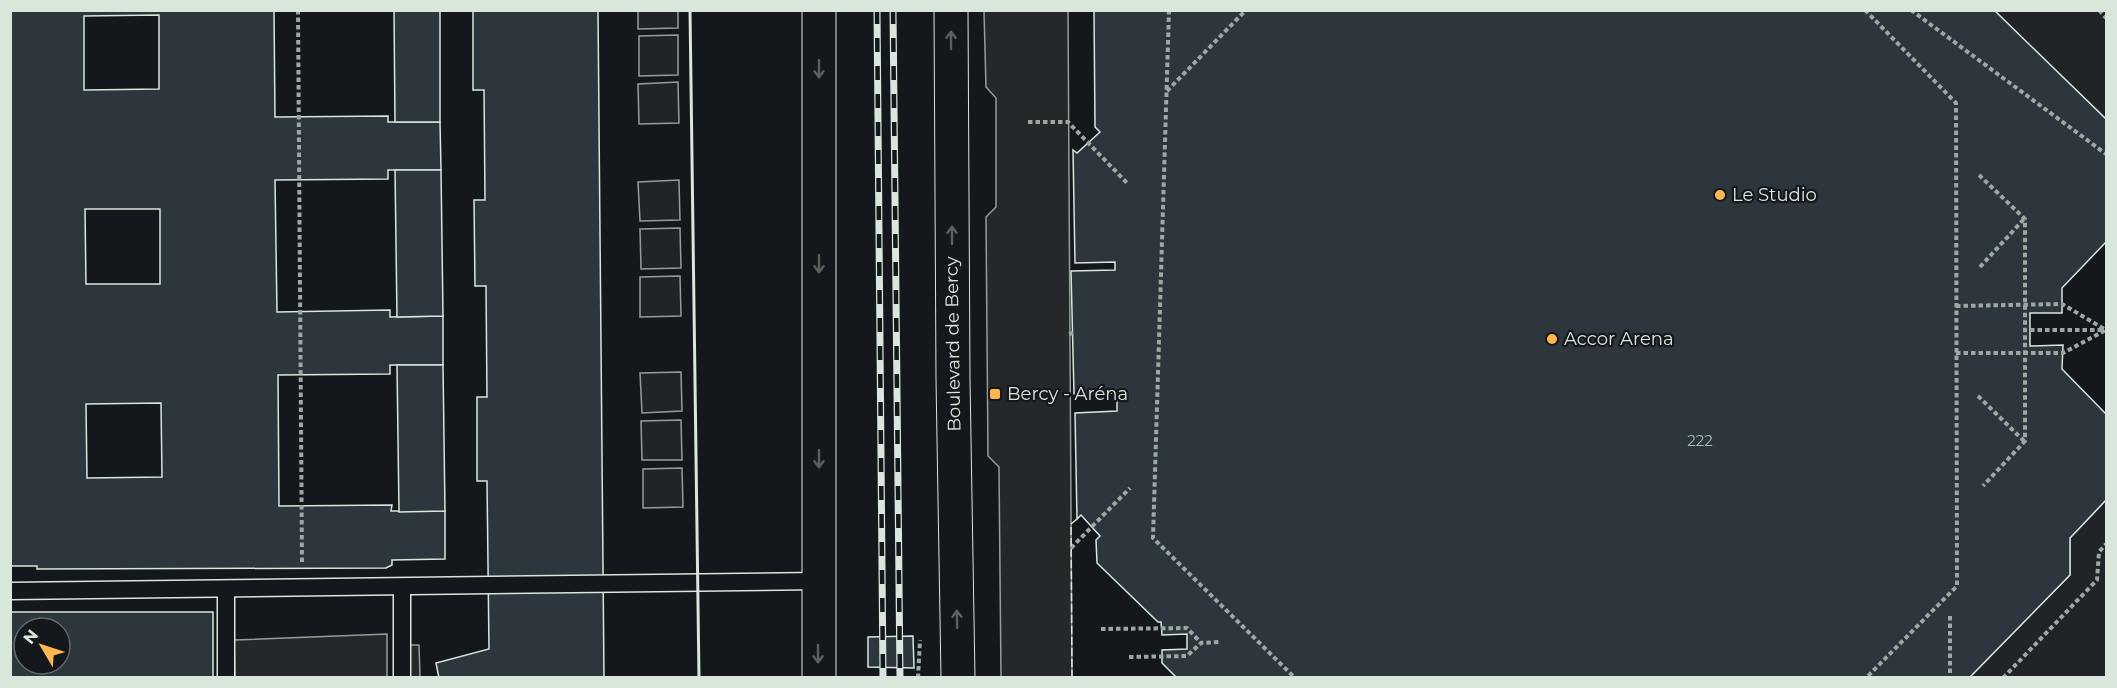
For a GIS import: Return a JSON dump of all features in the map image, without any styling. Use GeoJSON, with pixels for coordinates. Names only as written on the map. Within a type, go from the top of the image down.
{"type":"FeatureCollection","features":[{"type":"Feature","properties":{"kind":"main road"},"geometry":{"type":"LineString","coordinates":[[819,10],[819,678]]}},
{"type":"Feature","properties":{"kind":"main road","name":"Boulevard de Bercy"},"geometry":{"type":"LineString","coordinates":[[951,10],[952,379],[958,678]]}},
{"type":"Feature","properties":{"kind":"lane"},"geometry":{"type":"LineString","coordinates":[[10,591],[818,581]]}},
{"type":"Feature","properties":{"kind":"lane"},"geometry":{"type":"LineString","coordinates":[[402,587],[402,678]]}},
{"type":"Feature","properties":{"kind":"lane"},"geometry":{"type":"LineString","coordinates":[[226,589],[226,678]]}},
{"type":"Feature","properties":{"kind":"path"},"geometry":{"type":"LineString","coordinates":[[298,10],[302,588]]}},
{"type":"Feature","properties":{"kind":"path"},"geometry":{"type":"LineString","coordinates":[[1169,10],[1153,538],[1295,678]]}},
{"type":"Feature","properties":{"kind":"path"},"geometry":{"type":"LineString","coordinates":[[1167,92],[1246,10]]}},
{"type":"Feature","properties":{"kind":"path"},"geometry":{"type":"LineString","coordinates":[[1865,10],[1956,103],[1957,586],[1866,678]]}},
{"type":"Feature","properties":{"kind":"path"},"geometry":{"type":"LineString","coordinates":[[1911,10],[2106,154]]}},
{"type":"Feature","properties":{"kind":"path"},"geometry":{"type":"LineString","coordinates":[[2099,10],[2106,18]]}},
{"type":"Feature","properties":{"kind":"path"},"geometry":{"type":"LineString","coordinates":[[1028,122],[1068,122],[1128,183]]}},
{"type":"Feature","properties":{"kind":"path"},"geometry":{"type":"LineString","coordinates":[[1979,175],[2025,219],[2023,304],[2025,441],[1983,486]]}},
{"type":"Feature","properties":{"kind":"path"},"geometry":{"type":"LineString","coordinates":[[1980,267],[2025,219]]}},
{"type":"Feature","properties":{"kind":"path"},"geometry":{"type":"LineString","coordinates":[[1956,306],[2062,304],[2106,330]]}},
{"type":"Feature","properties":{"kind":"path"},"geometry":{"type":"LineString","coordinates":[[2030,330],[2106,330]]}},
{"type":"Feature","properties":{"kind":"path"},"geometry":{"type":"LineString","coordinates":[[1956,353],[2063,353],[2106,330]]}},
{"type":"Feature","properties":{"kind":"path"},"geometry":{"type":"LineString","coordinates":[[1978,396],[2025,441]]}},
{"type":"Feature","properties":{"kind":"path"},"geometry":{"type":"LineString","coordinates":[[1071,548],[1130,488]]}},
{"type":"Feature","properties":{"kind":"path"},"geometry":{"type":"LineString","coordinates":[[2003,678],[2097,580],[2099,552],[2106,544]]}},
{"type":"Feature","properties":{"kind":"path"},"geometry":{"type":"LineString","coordinates":[[1950,616],[1950,678]]}},
{"type":"Feature","properties":{"kind":"path"},"geometry":{"type":"LineString","coordinates":[[1101,629],[1187,628],[1201,643]]}},
{"type":"Feature","properties":{"kind":"path"},"geometry":{"type":"LineString","coordinates":[[1129,657],[1187,656],[1201,643],[1219,642]]}},
{"type":"Feature","properties":{"kind":"shaded area"},"geometry":{"type":"Polygon","coordinates":[[[638,11],[678,11],[678,28],[638,29],[638,11]]]}},
{"type":"Feature","properties":{"kind":"shaded area"},"geometry":{"type":"Polygon","coordinates":[[[984,11],[1068,11],[1072,677],[1001,677],[999,467],[988,456],[986,217],[996,207],[996,98],[986,87],[984,11]]]}},
{"type":"Feature","properties":{"kind":"shaded area"},"geometry":{"type":"Polygon","coordinates":[[[1994,11],[2106,11],[2106,119],[1994,11]]]}},
{"type":"Feature","properties":{"kind":"shaded area"},"geometry":{"type":"Polygon","coordinates":[[[678,35],[678,75],[639,76],[639,36],[678,35]]]}},
{"type":"Feature","properties":{"kind":"shaded area"},"geometry":{"type":"Polygon","coordinates":[[[678,82],[679,123],[639,124],[638,84],[678,82]]]}},
{"type":"Feature","properties":{"kind":"shaded area"},"geometry":{"type":"Polygon","coordinates":[[[679,180],[680,220],[640,221],[638,182],[679,180]]]}},
{"type":"Feature","properties":{"kind":"shaded area"},"geometry":{"type":"Polygon","coordinates":[[[680,228],[681,268],[641,269],[640,229],[680,228]]]}},
{"type":"Feature","properties":{"kind":"shaded area"},"geometry":{"type":"Polygon","coordinates":[[[680,276],[681,316],[640,317],[640,277],[680,276]]]}},
{"type":"Feature","properties":{"kind":"shaded area"},"geometry":{"type":"Polygon","coordinates":[[[681,372],[682,411],[642,413],[640,373],[681,372]]]}},
{"type":"Feature","properties":{"kind":"shaded area"},"geometry":{"type":"Polygon","coordinates":[[[681,420],[682,460],[642,460],[641,421],[681,420]]]}},
{"type":"Feature","properties":{"kind":"shaded area"},"geometry":{"type":"Polygon","coordinates":[[[682,468],[683,507],[643,508],[643,469],[682,468]]]}},
{"type":"Feature","properties":{"kind":"shaded area"},"geometry":{"type":"Polygon","coordinates":[[[2106,500],[2106,677],[1969,678],[2070,575],[2070,538],[2106,500]]]}},
{"type":"Feature","properties":{"kind":"shaded area"},"geometry":{"type":"Polygon","coordinates":[[[387,634],[387,677],[235,677],[234,640],[387,634]]]}},
{"type":"Feature","properties":{"kind":"shaded area"},"geometry":{"type":"Polygon","coordinates":[[[394,645],[419,645],[420,677],[394,677],[394,645]]]}},
{"type":"Feature","properties":{"kind":"building"},"geometry":{"type":"Polygon","coordinates":[[[10,10],[274,10],[275,117],[388,116],[388,122],[440,122],[441,170],[388,170],[388,179],[275,180],[277,312],[390,310],[390,317],[443,316],[443,365],[390,365],[390,374],[278,375],[279,506],[392,505],[391,511],[445,511],[445,559],[392,560],[392,565],[386,568],[37,569],[37,566],[10,566],[10,10]],[[159,15],[84,16],[84,90],[159,89],[159,15]],[[85,209],[86,284],[160,284],[160,209],[85,209]],[[161,403],[86,404],[87,478],[162,477],[161,403]]]}},
{"type":"Feature","properties":{"kind":"building"},"geometry":{"type":"Polygon","coordinates":[[[394,10],[440,10],[440,122],[395,122],[394,10]]]}},
{"type":"Feature","properties":{"kind":"building"},"geometry":{"type":"Polygon","coordinates":[[[473,10],[598,10],[604,678],[439,678],[436,663],[489,649],[487,481],[477,481],[477,397],[487,397],[486,286],[475,286],[474,200],[485,200],[484,90],[473,90],[473,10]]]}},
{"type":"Feature","properties":{"kind":"building","name":"Accor Arena"},"geometry":{"type":"Polygon","coordinates":[[[1094,10],[1994,10],[2106,119],[2106,242],[2062,288],[2062,313],[2030,313],[2030,346],[2063,345],[2062,369],[2106,414],[2106,500],[2070,538],[2070,575],[1969,678],[1177,678],[1162,663],[1162,650],[1187,649],[1187,634],[1162,635],[1161,622],[1158,622],[1097,563],[1096,540],[1100,536],[1081,515],[1077,519],[1075,413],[1117,411],[1117,393],[1074,394],[1071,271],[1115,270],[1115,262],[1075,263],[1073,150],[1077,153],[1100,132],[1095,127],[1094,10]]]}},
{"type":"Feature","properties":{"kind":"building"},"geometry":{"type":"Polygon","coordinates":[[[395,170],[441,170],[443,316],[397,317],[395,170]]]}},
{"type":"Feature","properties":{"kind":"building"},"geometry":{"type":"Polygon","coordinates":[[[397,365],[443,365],[445,511],[399,512],[397,365]]]}},
{"type":"Feature","properties":{"kind":"building"},"geometry":{"type":"Polygon","coordinates":[[[10,612],[213,612],[213,678],[10,678],[10,612]]]}},
{"type":"Feature","properties":{"kind":"building"},"geometry":{"type":"Polygon","coordinates":[[[913,636],[914,668],[868,667],[868,637],[913,636]]]}},
{"type":"Feature","properties":{"kind":"railway"},"geometry":{"type":"LineString","coordinates":[[877,10],[883,678]]}},
{"type":"Feature","properties":{"kind":"railway"},"geometry":{"type":"LineString","coordinates":[[893,10],[900,678]]}},
{"type":"Feature","properties":{"kind":"fence"},"geometry":{"type":"LineString","coordinates":[[1072,678],[1071,524],[1077,519]]}},
{"type":"Feature","properties":{"kind":"wall"},"geometry":{"type":"LineString","coordinates":[[690,10],[699,678]]}},
{"type":"Feature","properties":{"kind":"place","name":"Le Studio"},"geometry":{"type":"Point","coordinates":[1720,195]}},
{"type":"Feature","properties":{"kind":"place","name":"Accor Arena"},"geometry":{"type":"Point","coordinates":[1552,339]}},
{"type":"Feature","properties":{"kind":"place","name":"Bercy - Aréna"},"geometry":{"type":"Point","coordinates":[995,394]}}]}
